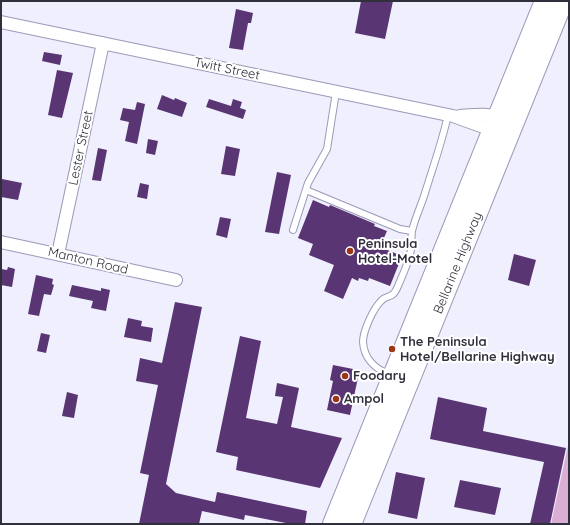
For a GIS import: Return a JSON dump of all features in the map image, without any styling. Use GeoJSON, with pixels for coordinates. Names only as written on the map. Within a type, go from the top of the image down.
{"type":"FeatureCollection","features":[{"type":"Feature","properties":{"kind":"highway","name":"Bellarine Highway"},"geometry":{"type":"LineString","coordinates":[[333,524],[393,376],[500,125],[545,1]]}},
{"type":"Feature","properties":{"kind":"highway","name":"Bellarine Highway"},"geometry":{"type":"LineString","coordinates":[[351,524],[470,234],[500,125],[563,1]]}},
{"type":"Feature","properties":{"kind":"street","name":"Twitt Street"},"geometry":{"type":"LineString","coordinates":[[1,22],[500,125]]}},
{"type":"Feature","properties":{"kind":"street","name":"Lester Street"},"geometry":{"type":"LineString","coordinates":[[58,254],[103,43]]}},
{"type":"Feature","properties":{"kind":"street","name":"Manton Road"},"geometry":{"type":"LineString","coordinates":[[1,242],[176,280]]}},
{"type":"Feature","properties":{"kind":"lane"},"geometry":{"type":"LineString","coordinates":[[293,230],[306,190],[327,149],[336,92]]}},
{"type":"Feature","properties":{"kind":"lane"},"geometry":{"type":"LineString","coordinates":[[393,376],[381,371],[368,360],[363,343],[364,335],[366,328],[380,302],[394,294],[397,287],[411,250],[412,231],[450,115]]}},
{"type":"Feature","properties":{"kind":"lane"},"geometry":{"type":"LineString","coordinates":[[306,190],[400,229],[412,231]]}},
{"type":"Feature","properties":{"kind":"shaded area"},"geometry":{"type":"Polygon","coordinates":[[[569,441],[569,524],[551,524],[569,441]]]}},
{"type":"Feature","properties":{"kind":"building"},"geometry":{"type":"Polygon","coordinates":[[[361,1],[393,1],[385,39],[355,33],[361,1]]]}},
{"type":"Feature","properties":{"kind":"building"},"geometry":{"type":"Polygon","coordinates":[[[236,9],[253,13],[251,23],[248,23],[243,50],[229,48],[236,9]]]}},
{"type":"Feature","properties":{"kind":"building"},"geometry":{"type":"Polygon","coordinates":[[[44,52],[62,55],[60,65],[42,61],[44,52]]]}},
{"type":"Feature","properties":{"kind":"building"},"geometry":{"type":"Polygon","coordinates":[[[57,70],[73,73],[62,118],[48,115],[57,70]]]}},
{"type":"Feature","properties":{"kind":"building"},"geometry":{"type":"Polygon","coordinates":[[[162,95],[187,103],[182,117],[157,109],[162,95]]]}},
{"type":"Feature","properties":{"kind":"building"},"geometry":{"type":"Polygon","coordinates":[[[209,99],[231,106],[233,99],[242,102],[240,108],[246,110],[243,119],[206,107],[209,99]]]}},
{"type":"Feature","properties":{"kind":"building"},"geometry":{"type":"Polygon","coordinates":[[[137,102],[145,104],[137,144],[125,141],[129,122],[120,120],[123,108],[135,110],[137,102]]]}},
{"type":"Feature","properties":{"kind":"building"},"geometry":{"type":"Polygon","coordinates":[[[148,139],[158,141],[155,155],[146,153],[148,139]]]}},
{"type":"Feature","properties":{"kind":"building"},"geometry":{"type":"Polygon","coordinates":[[[226,146],[240,149],[235,176],[221,174],[226,146]]]}},
{"type":"Feature","properties":{"kind":"building"},"geometry":{"type":"Polygon","coordinates":[[[98,148],[107,150],[101,181],[92,180],[98,148]]]}},
{"type":"Feature","properties":{"kind":"building"},"geometry":{"type":"Polygon","coordinates":[[[277,172],[291,175],[279,234],[265,232],[277,172]]]}},
{"type":"Feature","properties":{"kind":"building"},"geometry":{"type":"Polygon","coordinates":[[[2,179],[22,183],[18,200],[1,197],[2,179]]]}},
{"type":"Feature","properties":{"kind":"building"},"geometry":{"type":"Polygon","coordinates":[[[140,183],[149,185],[147,199],[137,197],[140,183]]]}},
{"type":"Feature","properties":{"kind":"building","name":"Peninsula Hotel-Motel"},"geometry":{"type":"Polygon","coordinates":[[[313,200],[329,207],[330,205],[375,224],[374,226],[387,231],[380,247],[402,256],[390,286],[369,278],[368,281],[359,278],[358,281],[352,278],[343,299],[324,291],[334,265],[309,255],[313,244],[298,238],[313,200]]]}},
{"type":"Feature","properties":{"kind":"building"},"geometry":{"type":"Polygon","coordinates":[[[220,217],[231,219],[227,238],[216,235],[220,217]]]}},
{"type":"Feature","properties":{"kind":"building"},"geometry":{"type":"Polygon","coordinates":[[[514,254],[536,260],[529,286],[508,280],[514,254]]]}},
{"type":"Feature","properties":{"kind":"building"},"geometry":{"type":"Polygon","coordinates":[[[8,267],[15,269],[12,287],[1,285],[1,269],[7,270],[8,267]]]}},
{"type":"Feature","properties":{"kind":"building"},"geometry":{"type":"Polygon","coordinates":[[[36,275],[53,279],[52,284],[54,285],[51,295],[44,294],[39,316],[28,314],[36,275]]]}},
{"type":"Feature","properties":{"kind":"building"},"geometry":{"type":"Polygon","coordinates":[[[72,285],[101,291],[101,288],[110,290],[106,311],[91,308],[93,301],[69,296],[72,285]]]}},
{"type":"Feature","properties":{"kind":"building"},"geometry":{"type":"Polygon","coordinates":[[[175,302],[202,307],[166,484],[176,493],[215,502],[217,492],[307,511],[305,524],[291,524],[245,515],[244,520],[202,511],[199,524],[139,524],[149,475],[140,473],[158,385],[136,381],[140,358],[162,363],[175,302]]]}},
{"type":"Feature","properties":{"kind":"building"},"geometry":{"type":"Polygon","coordinates":[[[128,318],[142,321],[141,326],[153,328],[151,342],[124,337],[128,318]]]}},
{"type":"Feature","properties":{"kind":"building"},"geometry":{"type":"Polygon","coordinates":[[[41,333],[50,335],[46,353],[37,351],[41,333]]]}},
{"type":"Feature","properties":{"kind":"building"},"geometry":{"type":"Polygon","coordinates":[[[240,336],[261,341],[246,418],[277,424],[283,397],[275,396],[277,383],[299,388],[291,427],[342,438],[320,488],[236,470],[238,457],[216,452],[240,336]]]}},
{"type":"Feature","properties":{"kind":"building"},"geometry":{"type":"Polygon","coordinates":[[[333,365],[353,369],[352,371],[359,373],[350,415],[327,410],[333,381],[330,380],[333,365]]]}},
{"type":"Feature","properties":{"kind":"building"},"geometry":{"type":"Polygon","coordinates":[[[67,392],[78,395],[74,418],[62,416],[67,392]]]}},
{"type":"Feature","properties":{"kind":"building"},"geometry":{"type":"Polygon","coordinates":[[[438,397],[487,408],[483,431],[566,448],[550,524],[530,524],[544,462],[430,439],[438,397]]]}},
{"type":"Feature","properties":{"kind":"building"},"geometry":{"type":"Polygon","coordinates":[[[396,472],[425,478],[417,519],[388,513],[396,472]]]}},
{"type":"Feature","properties":{"kind":"building"},"geometry":{"type":"Polygon","coordinates":[[[460,480],[501,488],[495,515],[454,507],[460,480]]]}},
{"type":"Feature","properties":{"kind":"place","name":"Peninsula Hotel-Motel"},"geometry":{"type":"Point","coordinates":[350,251]}},
{"type":"Feature","properties":{"kind":"place","name":"The Peninsula Hotel/Bellarine Highway"},"geometry":{"type":"Point","coordinates":[392,349]}},
{"type":"Feature","properties":{"kind":"place","name":"Foodary"},"geometry":{"type":"Point","coordinates":[345,376]}},
{"type":"Feature","properties":{"kind":"place","name":"Ampol"},"geometry":{"type":"Point","coordinates":[336,399]}}]}
